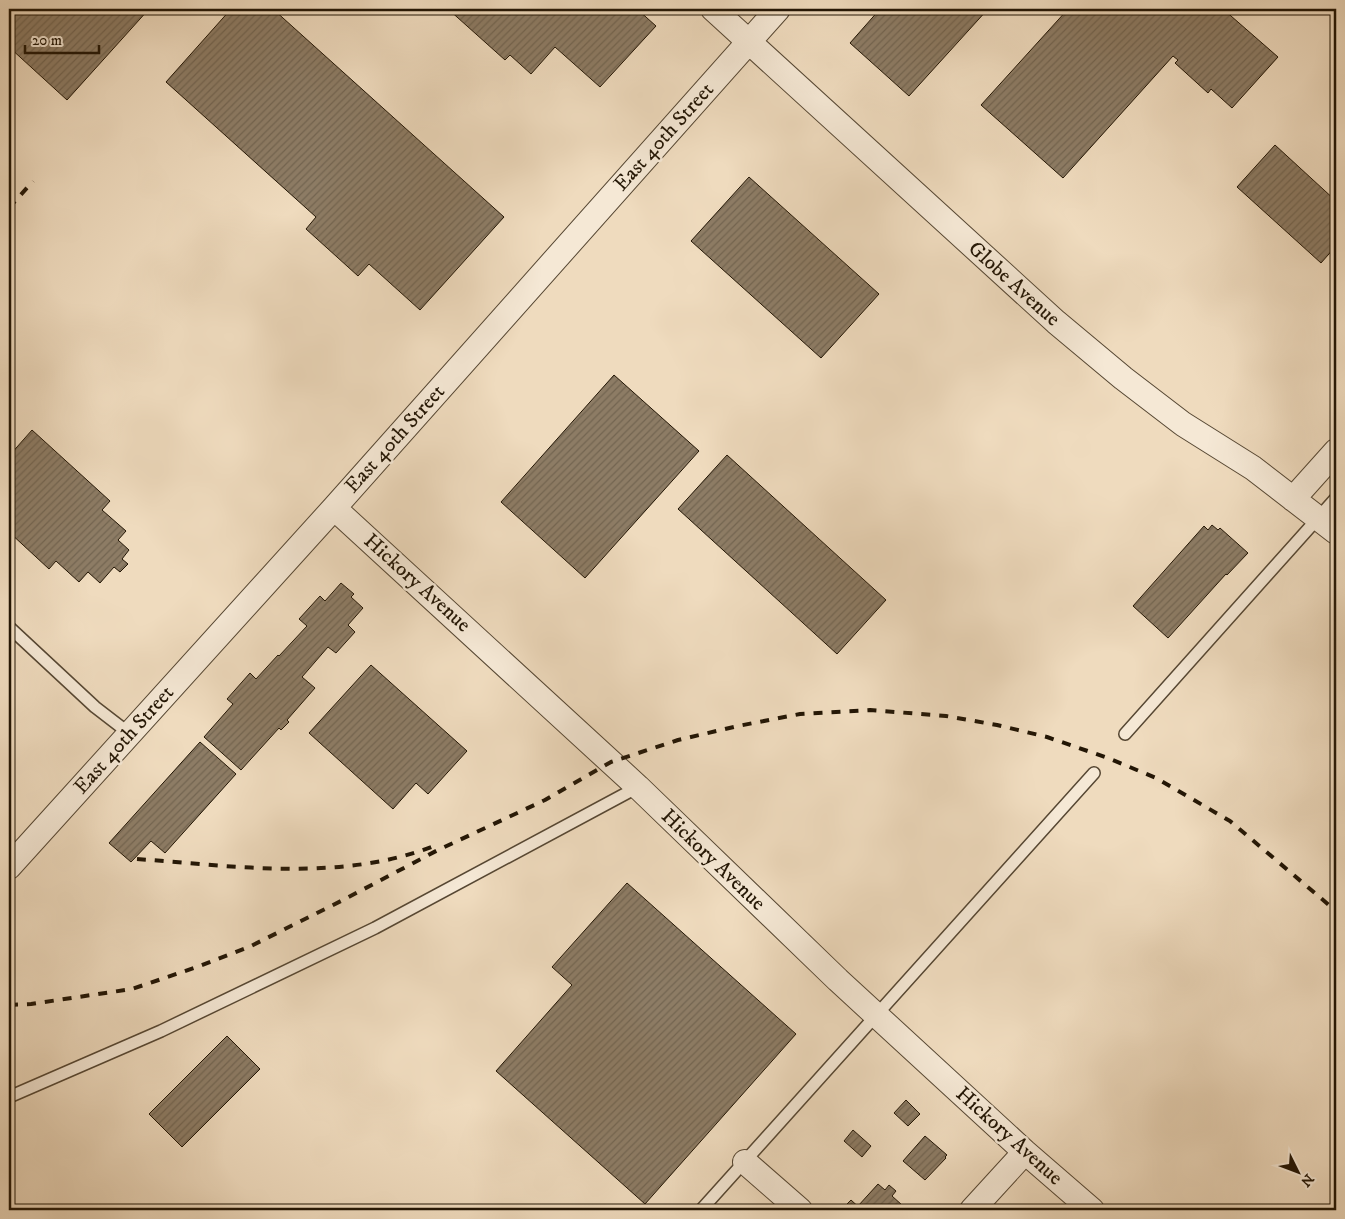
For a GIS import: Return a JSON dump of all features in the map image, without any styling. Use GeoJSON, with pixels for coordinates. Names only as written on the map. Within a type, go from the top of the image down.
{"type":"FeatureCollection","features":[{"type":"Feature","properties":{"kind":"street","name":"Globe Avenue"},"geometry":{"type":"LineString","coordinates":[[713,9],[1056,322],[1123,378],[1183,424],[1253,468],[1327,525]]}},
{"type":"Feature","properties":{"kind":"street","name":"East 40th Street"},"geometry":{"type":"LineString","coordinates":[[9,867],[334,508],[778,9]]}},
{"type":"Feature","properties":{"kind":"street"},"geometry":{"type":"LineString","coordinates":[[1293,499],[1336,451]]}},
{"type":"Feature","properties":{"kind":"street","name":"Hickory Avenue"},"geometry":{"type":"LineString","coordinates":[[334,508],[638,787],[704,849],[763,909],[1025,1152],[1092,1210]]}},
{"type":"Feature","properties":{"kind":"street"},"geometry":{"type":"LineString","coordinates":[[972,1210],[1025,1152]]}},
{"type":"Feature","properties":{"kind":"street"},"geometry":{"type":"LineString","coordinates":[[745,1162],[800,1210]]}},
{"type":"Feature","properties":{"kind":"lane"},"geometry":{"type":"LineString","coordinates":[[1125,734],[1327,525],[1336,498]]}},
{"type":"Feature","properties":{"kind":"lane"},"geometry":{"type":"LineString","coordinates":[[9,627],[95,707],[130,734]]}},
{"type":"Feature","properties":{"kind":"lane"},"geometry":{"type":"LineString","coordinates":[[702,1210],[1094,773]]}},
{"type":"Feature","properties":{"kind":"lane"},"geometry":{"type":"LineString","coordinates":[[9,1097],[161,1031],[375,928],[638,787]]}},
{"type":"Feature","properties":{"kind":"building"},"geometry":{"type":"Polygon","coordinates":[[[9,9],[149,9],[67,100],[9,47],[9,9]]]}},
{"type":"Feature","properties":{"kind":"building"},"geometry":{"type":"Polygon","coordinates":[[[231,9],[273,9],[504,217],[420,310],[369,264],[358,276],[306,229],[316,217],[166,82],[231,9]]]}},
{"type":"Feature","properties":{"kind":"building"},"geometry":{"type":"Polygon","coordinates":[[[448,9],[637,9],[656,26],[600,87],[555,47],[531,74],[510,55],[505,60],[448,9]]]}},
{"type":"Feature","properties":{"kind":"building"},"geometry":{"type":"Polygon","coordinates":[[[880,9],[988,9],[909,96],[850,43],[880,9]]]}},
{"type":"Feature","properties":{"kind":"building"},"geometry":{"type":"Polygon","coordinates":[[[1068,9],[1223,9],[1278,57],[1232,108],[1211,89],[1208,93],[1175,63],[1178,60],[1173,56],[1063,178],[981,105],[1068,9]]]}},
{"type":"Feature","properties":{"kind":"building"},"geometry":{"type":"Polygon","coordinates":[[[1275,145],[1336,201],[1336,246],[1321,263],[1237,187],[1275,145]]]}},
{"type":"Feature","properties":{"kind":"building"},"geometry":{"type":"Polygon","coordinates":[[[749,177],[879,294],[821,358],[691,241],[749,177]]]}},
{"type":"Feature","properties":{"kind":"building"},"geometry":{"type":"Polygon","coordinates":[[[614,375],[699,451],[585,578],[501,502],[614,375]]]}},
{"type":"Feature","properties":{"kind":"building"},"geometry":{"type":"Polygon","coordinates":[[[32,430],[110,501],[102,510],[126,531],[118,540],[129,550],[122,559],[128,564],[120,572],[114,567],[100,583],[88,572],[79,582],[56,561],[49,569],[9,532],[9,456],[32,430]]]}},
{"type":"Feature","properties":{"kind":"building"},"geometry":{"type":"Polygon","coordinates":[[[727,455],[886,600],[837,654],[678,509],[727,455]]]}},
{"type":"Feature","properties":{"kind":"building"},"geometry":{"type":"Polygon","coordinates":[[[1212,525],[1218,530],[1220,528],[1248,553],[1226,574],[1168,638],[1133,606],[1204,526],[1208,530],[1212,525]]]}},
{"type":"Feature","properties":{"kind":"building"},"geometry":{"type":"Polygon","coordinates":[[[341,583],[354,594],[351,597],[363,608],[348,625],[355,632],[336,653],[328,647],[302,677],[315,688],[287,720],[289,722],[281,730],[279,728],[241,770],[204,737],[233,704],[227,699],[250,673],[256,679],[307,626],[299,619],[320,596],[325,601],[341,583]]]}},
{"type":"Feature","properties":{"kind":"building"},"geometry":{"type":"Polygon","coordinates":[[[371,665],[467,751],[428,794],[416,783],[393,809],[309,733],[371,665]]]}},
{"type":"Feature","properties":{"kind":"building"},"geometry":{"type":"Polygon","coordinates":[[[200,742],[236,774],[165,853],[151,841],[131,862],[109,843],[200,742]]]}},
{"type":"Feature","properties":{"kind":"building"},"geometry":{"type":"Polygon","coordinates":[[[627,883],[796,1034],[645,1204],[496,1071],[572,985],[552,967],[627,883]]]}},
{"type":"Feature","properties":{"kind":"building"},"geometry":{"type":"Polygon","coordinates":[[[227,1036],[260,1069],[182,1147],[149,1114],[227,1036]]]}},
{"type":"Feature","properties":{"kind":"building"},"geometry":{"type":"Polygon","coordinates":[[[906,1100],[920,1114],[908,1126],[894,1113],[906,1100]]]}},
{"type":"Feature","properties":{"kind":"building"},"geometry":{"type":"Polygon","coordinates":[[[853,1130],[871,1146],[862,1157],[844,1141],[853,1130]]]}},
{"type":"Feature","properties":{"kind":"building"},"geometry":{"type":"Polygon","coordinates":[[[925,1136],[947,1155],[925,1180],[903,1161],[925,1136]]]}},
{"type":"Feature","properties":{"kind":"building"},"geometry":{"type":"Polygon","coordinates":[[[878,1184],[885,1190],[889,1185],[896,1191],[892,1196],[902,1205],[898,1210],[863,1210],[858,1206],[878,1184]]]}},
{"type":"Feature","properties":{"kind":"building"},"geometry":{"type":"Polygon","coordinates":[[[851,1200],[862,1210],[841,1210],[851,1200]]]}},
{"type":"Feature","properties":{"kind":"railway"},"geometry":{"type":"LineString","coordinates":[[9,208],[33,181]]}},
{"type":"Feature","properties":{"kind":"railway"},"geometry":{"type":"LineString","coordinates":[[9,1005],[31,1004],[132,989],[197,967],[249,947],[438,850],[545,800],[611,762],[678,740],[800,714],[870,710],[946,716],[997,725],[1047,737],[1108,758],[1156,778],[1230,821],[1336,911]]}},
{"type":"Feature","properties":{"kind":"railway"},"geometry":{"type":"LineString","coordinates":[[137,859],[251,868],[328,868],[366,864],[403,856],[439,844]]}}]}
